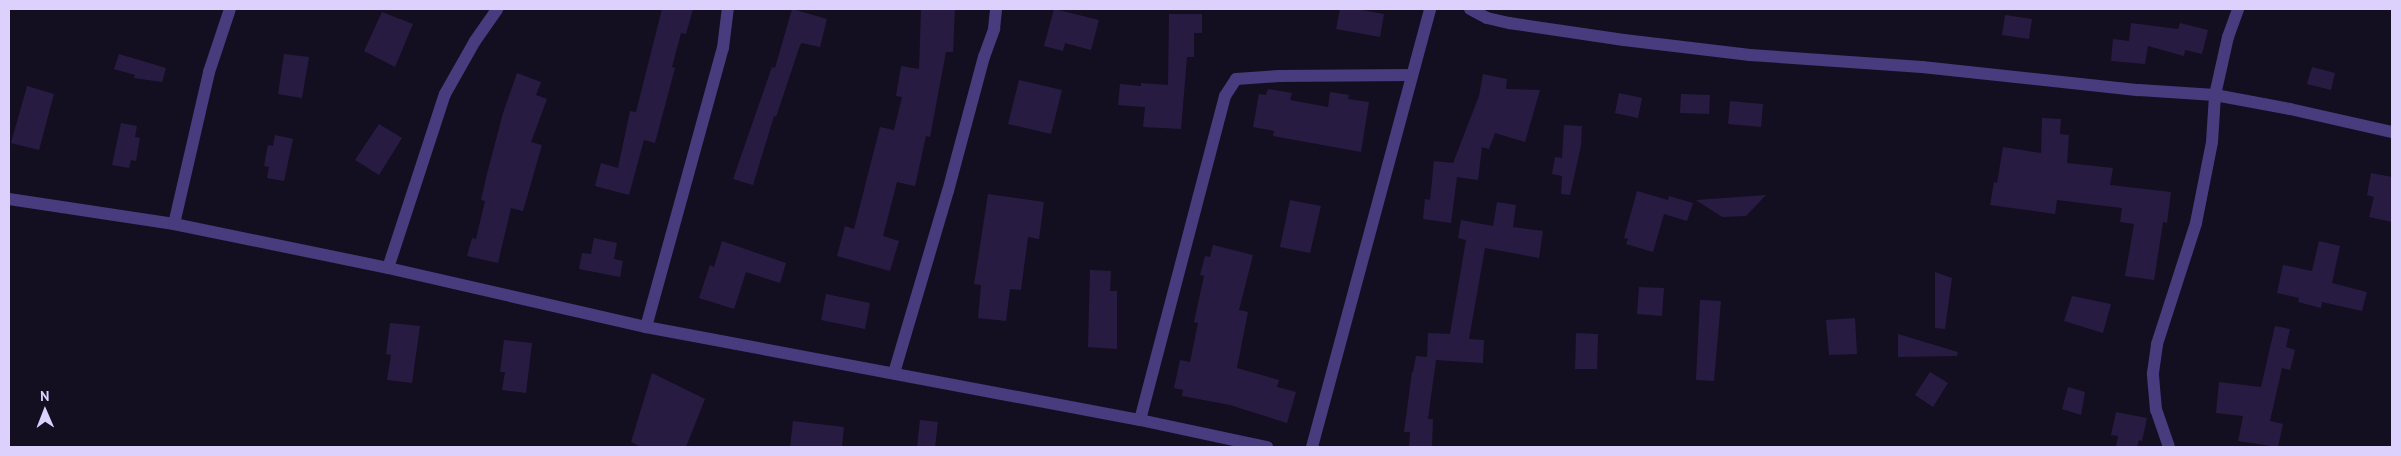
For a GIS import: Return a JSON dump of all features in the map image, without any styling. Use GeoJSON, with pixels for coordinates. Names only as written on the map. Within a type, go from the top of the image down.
{"type":"FeatureCollection","features":[{"type":"Feature","properties":{"kind":"street"},"geometry":{"type":"LineString","coordinates":[[174,224],[209,72],[230,9]]}},
{"type":"Feature","properties":{"kind":"street"},"geometry":{"type":"LineString","coordinates":[[388,268],[445,94],[475,41],[497,9]]}},
{"type":"Feature","properties":{"kind":"street"},"geometry":{"type":"LineString","coordinates":[[646,327],[723,48],[728,9]]}},
{"type":"Feature","properties":{"kind":"street"},"geometry":{"type":"LineString","coordinates":[[894,373],[948,191],[984,57],[994,29],[996,9]]}},
{"type":"Feature","properties":{"kind":"street"},"geometry":{"type":"LineString","coordinates":[[1312,447],[1430,9]]}},
{"type":"Feature","properties":{"kind":"street"},"geometry":{"type":"LineString","coordinates":[[1470,9],[1488,18],[1509,23],[1731,53],[1843,63],[1922,67],[2139,90],[2215,95],[2290,109],[2392,132]]}},
{"type":"Feature","properties":{"kind":"street"},"geometry":{"type":"LineString","coordinates":[[2168,447],[2156,410],[2153,373],[2157,344],[2196,224],[2212,142],[2215,95],[2228,37],[2238,9]]}},
{"type":"Feature","properties":{"kind":"street"},"geometry":{"type":"LineString","coordinates":[[1140,420],[1226,96],[1236,79],[1279,76],[1412,75]]}},
{"type":"Feature","properties":{"kind":"street"},"geometry":{"type":"LineString","coordinates":[[9,199],[174,224],[388,268],[646,327],[1140,420],[1267,447]]}},
{"type":"Feature","properties":{"kind":"building"},"geometry":{"type":"Polygon","coordinates":[[[662,9],[693,9],[686,34],[681,33],[672,67],[675,68],[655,143],[644,140],[629,195],[595,186],[601,163],[618,168],[630,111],[636,112],[662,9]]]}},
{"type":"Feature","properties":{"kind":"building"},"geometry":{"type":"Polygon","coordinates":[[[792,9],[827,19],[820,47],[802,43],[800,45],[776,117],[774,116],[753,185],[733,179],[772,67],[775,68],[792,9]]]}},
{"type":"Feature","properties":{"kind":"building"},"geometry":{"type":"Polygon","coordinates":[[[921,9],[955,9],[953,52],[946,52],[930,137],[926,136],[915,186],[897,182],[883,236],[899,241],[890,271],[837,256],[845,226],[854,229],[880,127],[894,130],[902,97],[896,96],[901,66],[919,69],[921,9]]]}},
{"type":"Feature","properties":{"kind":"building"},"geometry":{"type":"Polygon","coordinates":[[[1054,9],[1099,20],[1091,50],[1065,43],[1063,51],[1044,46],[1054,9]]]}},
{"type":"Feature","properties":{"kind":"building"},"geometry":{"type":"Polygon","coordinates":[[[1340,9],[1356,9],[1384,14],[1380,37],[1336,29],[1340,9]]]}},
{"type":"Feature","properties":{"kind":"building"},"geometry":{"type":"Polygon","coordinates":[[[382,12],[413,24],[395,67],[364,51],[382,12]]]}},
{"type":"Feature","properties":{"kind":"building"},"geometry":{"type":"Polygon","coordinates":[[[1169,14],[1202,14],[1202,33],[1194,33],[1194,57],[1187,57],[1181,129],[1143,127],[1145,107],[1118,105],[1120,84],[1141,86],[1141,83],[1168,85],[1169,14]]]}},
{"type":"Feature","properties":{"kind":"building"},"geometry":{"type":"Polygon","coordinates":[[[2005,15],[2032,19],[2029,39],[2002,35],[2005,15]]]}},
{"type":"Feature","properties":{"kind":"building"},"geometry":{"type":"Polygon","coordinates":[[[2131,23],[2178,29],[2180,23],[2208,30],[2202,54],[2185,50],[2184,56],[2148,46],[2145,64],[2111,61],[2113,39],[2129,41],[2131,23]]]}},
{"type":"Feature","properties":{"kind":"building"},"geometry":{"type":"Polygon","coordinates":[[[119,54],[166,68],[162,82],[134,78],[135,75],[114,69],[119,54]]]}},
{"type":"Feature","properties":{"kind":"building"},"geometry":{"type":"Polygon","coordinates":[[[284,54],[309,57],[302,98],[278,94],[284,54]]]}},
{"type":"Feature","properties":{"kind":"building"},"geometry":{"type":"Polygon","coordinates":[[[2312,67],[2335,73],[2331,90],[2307,84],[2312,67]]]}},
{"type":"Feature","properties":{"kind":"building"},"geometry":{"type":"Polygon","coordinates":[[[517,73],[541,82],[536,95],[547,99],[531,142],[542,145],[523,211],[511,208],[498,263],[467,256],[472,238],[476,239],[485,201],[481,200],[487,174],[503,113],[517,73]]]}},
{"type":"Feature","properties":{"kind":"building"},"geometry":{"type":"Polygon","coordinates":[[[1483,74],[1507,79],[1506,89],[1540,90],[1525,142],[1495,133],[1489,149],[1482,147],[1478,180],[1457,177],[1451,223],[1423,219],[1425,199],[1430,200],[1434,161],[1453,163],[1479,96],[1483,74]]]}},
{"type":"Feature","properties":{"kind":"building"},"geometry":{"type":"Polygon","coordinates":[[[1019,80],[1062,90],[1051,134],[1008,124],[1019,80]]]}},
{"type":"Feature","properties":{"kind":"building"},"geometry":{"type":"Polygon","coordinates":[[[27,86],[54,94],[39,150],[11,143],[27,86]]]}},
{"type":"Feature","properties":{"kind":"building"},"geometry":{"type":"Polygon","coordinates":[[[1268,89],[1292,93],[1290,100],[1328,107],[1330,92],[1349,95],[1348,99],[1369,102],[1361,152],[1273,136],[1274,131],[1253,127],[1259,94],[1266,95],[1268,89]]]}},
{"type":"Feature","properties":{"kind":"building"},"geometry":{"type":"Polygon","coordinates":[[[1619,93],[1642,98],[1638,118],[1615,113],[1619,93]]]}},
{"type":"Feature","properties":{"kind":"building"},"geometry":{"type":"Polygon","coordinates":[[[1681,94],[1710,95],[1709,114],[1680,113],[1681,94]]]}},
{"type":"Feature","properties":{"kind":"building"},"geometry":{"type":"Polygon","coordinates":[[[1730,101],[1763,104],[1761,127],[1728,124],[1730,101]]]}},
{"type":"Feature","properties":{"kind":"building"},"geometry":{"type":"Polygon","coordinates":[[[2042,118],[2061,119],[2060,134],[2069,135],[2067,163],[2113,168],[2110,185],[2171,192],[2167,223],[2163,222],[2154,280],[2125,276],[2134,224],[2120,222],[2122,208],[2057,200],[2055,214],[1990,205],[1994,182],[1997,183],[2003,147],[2041,153],[2042,118]]]}},
{"type":"Feature","properties":{"kind":"building"},"geometry":{"type":"Polygon","coordinates":[[[121,123],[137,126],[135,137],[140,138],[136,161],[131,160],[129,168],[112,165],[121,123]]]}},
{"type":"Feature","properties":{"kind":"building"},"geometry":{"type":"Polygon","coordinates":[[[379,124],[402,138],[379,175],[355,160],[379,124]]]}},
{"type":"Feature","properties":{"kind":"building"},"geometry":{"type":"Polygon","coordinates":[[[1564,125],[1582,126],[1581,146],[1570,195],[1561,194],[1562,176],[1552,174],[1555,157],[1562,158],[1564,125]]]}},
{"type":"Feature","properties":{"kind":"building"},"geometry":{"type":"Polygon","coordinates":[[[275,135],[293,139],[284,181],[267,178],[269,167],[264,166],[268,145],[273,146],[275,135]]]}},
{"type":"Feature","properties":{"kind":"building"},"geometry":{"type":"Polygon","coordinates":[[[2371,173],[2392,177],[2392,222],[2369,217],[2374,197],[2367,195],[2371,173]]]}},
{"type":"Feature","properties":{"kind":"building"},"geometry":{"type":"Polygon","coordinates":[[[1637,191],[1668,200],[1669,196],[1693,203],[1687,221],[1664,214],[1653,252],[1626,244],[1628,239],[1624,238],[1637,191]]]}},
{"type":"Feature","properties":{"kind":"building"},"geometry":{"type":"Polygon","coordinates":[[[988,194],[1044,202],[1039,239],[1028,237],[1021,290],[1010,289],[1006,321],[978,318],[981,285],[974,284],[988,194]]]}},
{"type":"Feature","properties":{"kind":"building"},"geometry":{"type":"Polygon","coordinates":[[[1766,195],[1746,216],[1722,217],[1696,200],[1766,195]]]}},
{"type":"Feature","properties":{"kind":"building"},"geometry":{"type":"Polygon","coordinates":[[[1290,200],[1321,206],[1310,253],[1280,247],[1290,200]]]}},
{"type":"Feature","properties":{"kind":"building"},"geometry":{"type":"Polygon","coordinates":[[[1497,202],[1516,205],[1513,227],[1543,231],[1539,258],[1485,248],[1469,339],[1484,340],[1483,363],[1436,360],[1428,419],[1433,419],[1432,447],[1409,447],[1410,432],[1404,432],[1416,356],[1427,357],[1428,333],[1450,334],[1466,240],[1458,238],[1461,220],[1493,226],[1497,202]]]}},
{"type":"Feature","properties":{"kind":"building"},"geometry":{"type":"Polygon","coordinates":[[[594,238],[617,243],[614,259],[623,261],[620,277],[579,269],[582,253],[591,254],[594,238]]]}},
{"type":"Feature","properties":{"kind":"building"},"geometry":{"type":"Polygon","coordinates":[[[722,241],[786,263],[780,283],[746,272],[734,309],[699,298],[710,265],[714,267],[722,241]]]}},
{"type":"Feature","properties":{"kind":"building"},"geometry":{"type":"Polygon","coordinates":[[[2319,241],[2340,246],[2332,283],[2367,292],[2362,311],[2322,302],[2321,308],[2298,302],[2299,298],[2277,293],[2283,265],[2312,271],[2319,241]]]}},
{"type":"Feature","properties":{"kind":"building"},"geometry":{"type":"Polygon","coordinates":[[[1213,245],[1253,255],[1239,310],[1248,312],[1237,368],[1279,380],[1277,387],[1296,392],[1287,423],[1230,405],[1182,396],[1183,390],[1174,388],[1180,360],[1190,362],[1198,323],[1194,322],[1204,276],[1200,275],[1205,256],[1210,257],[1213,245]]]}},
{"type":"Feature","properties":{"kind":"building"},"geometry":{"type":"Polygon","coordinates":[[[1090,270],[1111,271],[1110,291],[1117,291],[1117,349],[1088,347],[1090,270]]]}},
{"type":"Feature","properties":{"kind":"building"},"geometry":{"type":"Polygon","coordinates":[[[1935,272],[1952,278],[1945,329],[1935,328],[1935,272]]]}},
{"type":"Feature","properties":{"kind":"building"},"geometry":{"type":"Polygon","coordinates":[[[1639,287],[1664,288],[1662,316],[1637,314],[1639,287]]]}},
{"type":"Feature","properties":{"kind":"building"},"geometry":{"type":"Polygon","coordinates":[[[826,294],[870,303],[865,329],[821,320],[826,294]]]}},
{"type":"Feature","properties":{"kind":"building"},"geometry":{"type":"Polygon","coordinates":[[[2072,296],[2111,304],[2103,333],[2064,321],[2072,296]]]}},
{"type":"Feature","properties":{"kind":"building"},"geometry":{"type":"Polygon","coordinates":[[[1700,300],[1721,301],[1714,381],[1696,380],[1700,300]]]}},
{"type":"Feature","properties":{"kind":"building"},"geometry":{"type":"Polygon","coordinates":[[[1855,318],[1857,354],[1829,355],[1826,320],[1855,318]]]}},
{"type":"Feature","properties":{"kind":"building"},"geometry":{"type":"Polygon","coordinates":[[[390,323],[420,326],[412,383],[387,380],[391,355],[386,354],[390,323]]]}},
{"type":"Feature","properties":{"kind":"building"},"geometry":{"type":"Polygon","coordinates":[[[2275,326],[2290,329],[2286,347],[2295,350],[2290,370],[2282,368],[2270,421],[2283,424],[2278,447],[2238,441],[2243,416],[2216,413],[2219,382],[2261,387],[2275,326]]]}},
{"type":"Feature","properties":{"kind":"building"},"geometry":{"type":"Polygon","coordinates":[[[1576,333],[1598,334],[1597,369],[1575,369],[1576,333]]]}},
{"type":"Feature","properties":{"kind":"building"},"geometry":{"type":"Polygon","coordinates":[[[1898,334],[1958,352],[1957,356],[1898,357],[1898,334]]]}},
{"type":"Feature","properties":{"kind":"building"},"geometry":{"type":"Polygon","coordinates":[[[504,340],[532,343],[526,393],[502,390],[505,372],[500,372],[504,340]]]}},
{"type":"Feature","properties":{"kind":"building"},"geometry":{"type":"Polygon","coordinates":[[[1930,372],[1948,383],[1933,407],[1915,395],[1930,372]]]}},
{"type":"Feature","properties":{"kind":"building"},"geometry":{"type":"Polygon","coordinates":[[[652,373],[705,399],[686,447],[641,447],[631,442],[652,373]]]}},
{"type":"Feature","properties":{"kind":"building"},"geometry":{"type":"Polygon","coordinates":[[[2068,387],[2085,392],[2081,415],[2062,409],[2068,387]]]}},
{"type":"Feature","properties":{"kind":"building"},"geometry":{"type":"Polygon","coordinates":[[[2116,412],[2147,418],[2142,441],[2139,440],[2137,447],[2116,447],[2118,436],[2111,435],[2116,412]]]}},
{"type":"Feature","properties":{"kind":"building"},"geometry":{"type":"Polygon","coordinates":[[[920,420],[938,422],[935,447],[917,447],[920,420]]]}},
{"type":"Feature","properties":{"kind":"building"},"geometry":{"type":"Polygon","coordinates":[[[793,421],[844,427],[842,447],[790,447],[793,421]]]}}]}
